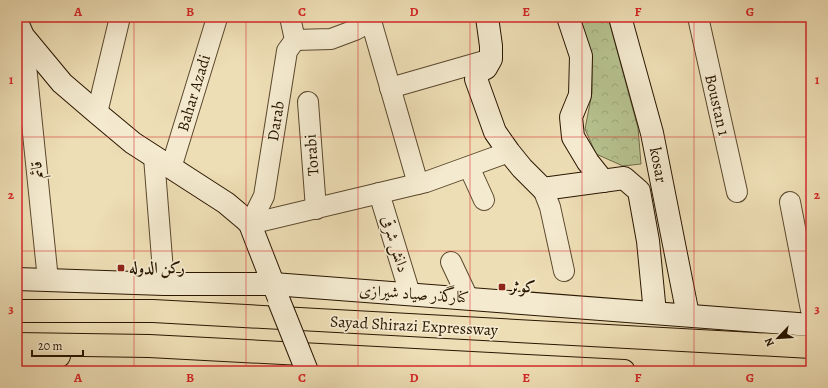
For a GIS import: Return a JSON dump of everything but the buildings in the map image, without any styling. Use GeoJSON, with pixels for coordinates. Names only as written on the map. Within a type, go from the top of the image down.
{"type":"FeatureCollection","features":[{"type":"Feature","properties":{"kind":"highway"},"geometry":{"type":"LineString","coordinates":[[17,297],[153,311]]}},
{"type":"Feature","properties":{"kind":"highway","name":"Sayad Shirazi Expressway"},"geometry":{"type":"LineString","coordinates":[[17,311],[153,311],[811,347]]}},
{"type":"Feature","properties":{"kind":"highway","name":"Sayad Shirazi Expressway"},"geometry":{"type":"LineString","coordinates":[[17,344],[149,346],[624,371]]}},
{"type":"Feature","properties":{"kind":"highway"},"geometry":{"type":"LineString","coordinates":[[17,361],[149,346]]}},
{"type":"Feature","properties":{"kind":"main road"},"geometry":{"type":"LineString","coordinates":[[487,17],[492,59],[486,68],[480,71],[476,79],[495,132],[522,168],[543,189],[624,178],[639,191],[648,241],[655,313]]}},
{"type":"Feature","properties":{"kind":"main road"},"geometry":{"type":"LineString","coordinates":[[568,17],[581,56],[580,95],[571,118],[573,137],[588,162],[603,181]]}},
{"type":"Feature","properties":{"kind":"main road","name":"kosar"},"geometry":{"type":"LineString","coordinates":[[620,17],[652,134],[688,315]]}},
{"type":"Feature","properties":{"kind":"main road"},"geometry":{"type":"LineString","coordinates":[[20,29],[62,83],[133,143],[226,203],[246,219],[250,224],[307,371]]}},
{"type":"Feature","properties":{"kind":"main road","name":"کنارگذر صیاد شیرازی"},"geometry":{"type":"LineString","coordinates":[[17,279],[164,284],[276,292],[410,294],[811,325]]}},
{"type":"Feature","properties":{"kind":"street"},"geometry":{"type":"LineString","coordinates":[[98,113],[120,17]]}},
{"type":"Feature","properties":{"kind":"street"},"geometry":{"type":"LineString","coordinates":[[290,17],[295,40],[331,39],[356,30],[370,19],[418,184]]}},
{"type":"Feature","properties":{"kind":"street","name":"Boustan 1"},"geometry":{"type":"LineString","coordinates":[[698,17],[737,192]]}},
{"type":"Feature","properties":{"kind":"street","name":"Bahar Azadi"},"geometry":{"type":"LineString","coordinates":[[163,162],[217,18]]}},
{"type":"Feature","properties":{"kind":"street","name":"قائم"},"geometry":{"type":"LineString","coordinates":[[20,29],[48,280]]}},
{"type":"Feature","properties":{"kind":"street","name":"Darab"},"geometry":{"type":"LineString","coordinates":[[250,224],[264,196],[287,51],[295,40]]}},
{"type":"Feature","properties":{"kind":"street"},"geometry":{"type":"LineString","coordinates":[[390,88],[492,59]]}},
{"type":"Feature","properties":{"kind":"street","name":"Torabi"},"geometry":{"type":"LineString","coordinates":[[308,102],[316,209]]}},
{"type":"Feature","properties":{"kind":"street"},"geometry":{"type":"LineString","coordinates":[[250,224],[426,182],[509,152]]}},
{"type":"Feature","properties":{"kind":"street"},"geometry":{"type":"LineString","coordinates":[[163,162],[164,284]]}},
{"type":"Feature","properties":{"kind":"street"},"geometry":{"type":"LineString","coordinates":[[469,167],[484,200]]}},
{"type":"Feature","properties":{"kind":"street"},"geometry":{"type":"LineString","coordinates":[[543,189],[550,207],[564,271]]}},
{"type":"Feature","properties":{"kind":"street","name":"دانش شرقی"},"geometry":{"type":"LineString","coordinates":[[380,193],[410,294]]}},
{"type":"Feature","properties":{"kind":"street"},"geometry":{"type":"LineString","coordinates":[[790,202],[811,310]]}},
{"type":"Feature","properties":{"kind":"street"},"geometry":{"type":"LineString","coordinates":[[451,262],[468,298]]}},
{"type":"Feature","properties":{"kind":"green space"},"geometry":{"type":"Polygon","coordinates":[[[579,17],[608,17],[638,128],[641,164],[623,166],[596,154],[585,129],[592,93],[592,57],[579,17]]]}},
{"type":"Feature","properties":{"kind":"place","name":"رکن الدوله"},"geometry":{"type":"Point","coordinates":[121,268]}},
{"type":"Feature","properties":{"kind":"place","name":"کوثر"},"geometry":{"type":"Point","coordinates":[502,287]}}]}
